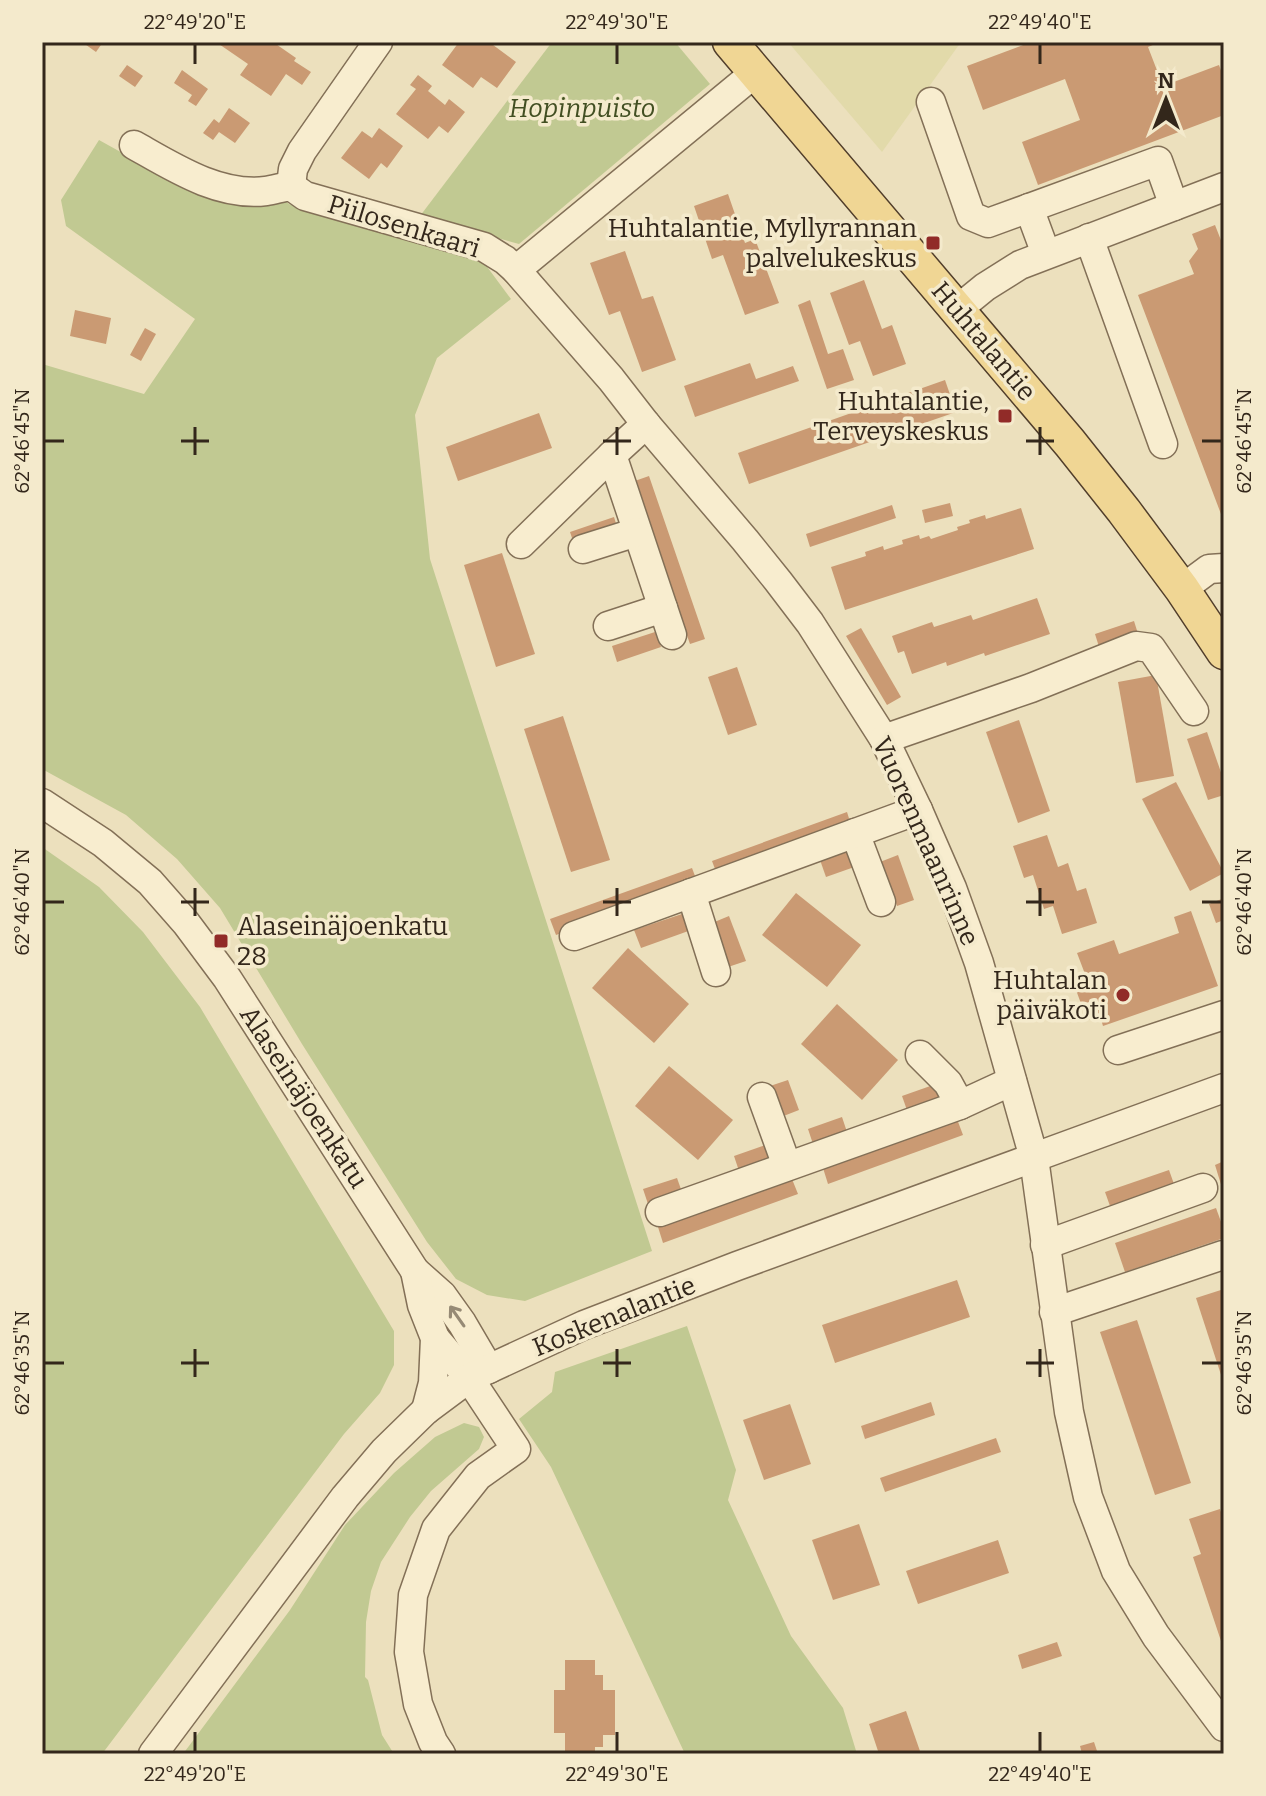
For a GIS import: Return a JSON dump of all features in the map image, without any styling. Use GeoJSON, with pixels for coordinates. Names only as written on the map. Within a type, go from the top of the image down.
{"type":"FeatureCollection","features":[{"type":"Feature","properties":{"kind":"main road","name":"Huhtalantie"},"geometry":{"type":"LineString","coordinates":[[730,42],[958,309],[1115,500],[1182,589],[1224,652]]}},
{"type":"Feature","properties":{"kind":"street"},"geometry":{"type":"LineString","coordinates":[[134,145],[182,172],[226,189],[264,192],[291,186],[293,169],[302,151],[378,42]]}},
{"type":"Feature","properties":{"kind":"street"},"geometry":{"type":"LineString","coordinates":[[516,270],[756,72]]}},
{"type":"Feature","properties":{"kind":"street"},"geometry":{"type":"LineString","coordinates":[[931,102],[971,216],[988,223],[1158,161],[1174,206]]}},
{"type":"Feature","properties":{"kind":"street","name":"Piilosenkaari"},"geometry":{"type":"LineString","coordinates":[[291,186],[305,196],[484,247],[516,270]]}},
{"type":"Feature","properties":{"kind":"street"},"geometry":{"type":"LineString","coordinates":[[958,309],[1020,265],[1224,187]]}},
{"type":"Feature","properties":{"kind":"street"},"geometry":{"type":"LineString","coordinates":[[1029,208],[1046,254]]}},
{"type":"Feature","properties":{"kind":"street"},"geometry":{"type":"LineString","coordinates":[[1089,238],[1163,444]]}},
{"type":"Feature","properties":{"kind":"street","name":"Vuorenmaanrinne"},"geometry":{"type":"LineString","coordinates":[[516,270],[745,540],[810,623],[884,739],[952,888],[979,963],[1034,1158],[1069,1412],[1088,1497],[1116,1571],[1156,1636],[1222,1720]]}},
{"type":"Feature","properties":{"kind":"street"},"geometry":{"type":"LineString","coordinates":[[521,544],[646,424]]}},
{"type":"Feature","properties":{"kind":"street"},"geometry":{"type":"LineString","coordinates":[[612,455],[672,635]]}},
{"type":"Feature","properties":{"kind":"street"},"geometry":{"type":"LineString","coordinates":[[583,549],[637,532]]}},
{"type":"Feature","properties":{"kind":"street"},"geometry":{"type":"LineString","coordinates":[[1182,589],[1209,569],[1224,568]]}},
{"type":"Feature","properties":{"kind":"street"},"geometry":{"type":"LineString","coordinates":[[608,626],[663,608]]}},
{"type":"Feature","properties":{"kind":"street"},"geometry":{"type":"LineString","coordinates":[[884,739],[1031,688],[1136,646],[1151,648],[1194,711]]}},
{"type":"Feature","properties":{"kind":"street","name":"Alaseinäjoenkatu"},"geometry":{"type":"LineString","coordinates":[[42,803],[103,843],[150,882],[186,923],[227,978],[415,1271],[442,1295],[462,1323],[479,1374]]}},
{"type":"Feature","properties":{"kind":"street"},"geometry":{"type":"LineString","coordinates":[[574,936],[918,810]]}},
{"type":"Feature","properties":{"kind":"street"},"geometry":{"type":"LineString","coordinates":[[855,833],[881,902]]}},
{"type":"Feature","properties":{"kind":"street"},"geometry":{"type":"LineString","coordinates":[[691,893],[716,972]]}},
{"type":"Feature","properties":{"kind":"street"},"geometry":{"type":"LineString","coordinates":[[1118,1050],[1224,1015]]}},
{"type":"Feature","properties":{"kind":"street"},"geometry":{"type":"LineString","coordinates":[[920,1055],[948,1083],[960,1105]]}},
{"type":"Feature","properties":{"kind":"street"},"geometry":{"type":"LineString","coordinates":[[660,1212],[960,1105],[1012,1081]]}},
{"type":"Feature","properties":{"kind":"street","name":"Koskenalantie"},"geometry":{"type":"LineString","coordinates":[[153,1754],[345,1497],[384,1451],[426,1410],[479,1374],[584,1325],[723,1271],[1224,1088]]}},
{"type":"Feature","properties":{"kind":"street"},"geometry":{"type":"LineString","coordinates":[[762,1097],[787,1166]]}},
{"type":"Feature","properties":{"kind":"street"},"geometry":{"type":"LineString","coordinates":[[1045,1245],[1203,1188]]}},
{"type":"Feature","properties":{"kind":"street"},"geometry":{"type":"LineString","coordinates":[[1054,1312],[1223,1255]]}},
{"type":"Feature","properties":{"kind":"street","name":"Alaseinäjoenkatu"},"geometry":{"type":"LineString","coordinates":[[415,1271],[422,1305],[435,1338],[433,1383],[426,1410]]}},
{"type":"Feature","properties":{"kind":"street","name":"Alaseinäjoenkatu"},"geometry":{"type":"LineString","coordinates":[[435,1338],[479,1374]]}},
{"type":"Feature","properties":{"kind":"street"},"geometry":{"type":"LineString","coordinates":[[441,1754],[433,1742],[415,1691],[409,1652],[413,1595],[436,1529],[478,1476],[516,1449],[479,1374]]}},
{"type":"Feature","properties":{"kind":"shaded area"},"geometry":{"type":"Polygon","coordinates":[[[788,42],[961,42],[882,152],[788,42]]]}},
{"type":"Feature","properties":{"kind":"green space","name":"Hopinpuisto"},"geometry":{"type":"Polygon","coordinates":[[[552,42],[675,42],[710,84],[519,244],[420,216],[552,42]]]}},
{"type":"Feature","properties":{"kind":"green space"},"geometry":{"type":"Polygon","coordinates":[[[99,140],[180,185],[262,182],[289,204],[410,237],[485,264],[511,299],[437,358],[415,415],[430,559],[652,1251],[525,1301],[487,1295],[456,1279],[427,1242],[220,908],[177,859],[126,815],[42,769],[42,364],[144,394],[195,319],[66,226],[61,200],[99,140]]]}},
{"type":"Feature","properties":{"kind":"green space"},"geometry":{"type":"Polygon","coordinates":[[[42,847],[99,887],[143,932],[200,1007],[394,1331],[394,1365],[380,1393],[344,1434],[102,1754],[42,1754],[42,847]]]}},
{"type":"Feature","properties":{"kind":"green space"},"geometry":{"type":"Polygon","coordinates":[[[687,1326],[736,1470],[728,1500],[791,1636],[843,1708],[857,1754],[685,1754],[551,1467],[519,1419],[552,1392],[555,1372],[687,1326]]]}},
{"type":"Feature","properties":{"kind":"green space"},"geometry":{"type":"Polygon","coordinates":[[[464,1423],[479,1427],[484,1437],[479,1449],[431,1491],[410,1517],[381,1562],[371,1591],[366,1622],[365,1677],[382,1735],[394,1754],[183,1754],[290,1610],[345,1525],[394,1473],[435,1437],[464,1423]]]}},
{"type":"Feature","properties":{"kind":"building"},"geometry":{"type":"Polygon","coordinates":[[[82,42],[103,42],[96,52],[82,42]]]}},
{"type":"Feature","properties":{"kind":"building"},"geometry":{"type":"Polygon","coordinates":[[[216,42],[273,42],[311,72],[302,85],[286,74],[271,96],[240,75],[248,64],[216,42]]]}},
{"type":"Feature","properties":{"kind":"building"},"geometry":{"type":"Polygon","coordinates":[[[459,42],[489,42],[516,62],[497,88],[481,77],[473,88],[442,65],[459,42]]]}},
{"type":"Feature","properties":{"kind":"building"},"geometry":{"type":"Polygon","coordinates":[[[1031,42],[1160,42],[1148,47],[1163,86],[1219,65],[1224,79],[1224,115],[1038,185],[1022,142],[1080,120],[1065,79],[983,110],[967,66],[1031,42]]]}},
{"type":"Feature","properties":{"kind":"building"},"geometry":{"type":"Polygon","coordinates":[[[127,65],[143,76],[135,87],[119,76],[127,65]]]}},
{"type":"Feature","properties":{"kind":"building"},"geometry":{"type":"Polygon","coordinates":[[[182,70],[208,89],[196,106],[188,101],[192,95],[174,83],[182,70]]]}},
{"type":"Feature","properties":{"kind":"building"},"geometry":{"type":"Polygon","coordinates":[[[418,75],[432,86],[428,91],[445,105],[449,99],[465,112],[448,133],[439,126],[428,139],[396,114],[416,89],[410,85],[418,75]]]}},
{"type":"Feature","properties":{"kind":"building"},"geometry":{"type":"Polygon","coordinates":[[[229,108],[250,123],[235,143],[219,132],[213,140],[203,133],[214,119],[219,123],[229,108]]]}},
{"type":"Feature","properties":{"kind":"building"},"geometry":{"type":"Polygon","coordinates":[[[379,128],[403,146],[387,168],[381,163],[369,179],[341,158],[362,131],[372,138],[379,128]]]}},
{"type":"Feature","properties":{"kind":"building"},"geometry":{"type":"Polygon","coordinates":[[[728,194],[745,243],[755,239],[779,303],[745,315],[723,255],[712,259],[694,206],[728,194]]]}},
{"type":"Feature","properties":{"kind":"building"},"geometry":{"type":"Polygon","coordinates":[[[1215,225],[1224,248],[1224,522],[1138,295],[1194,274],[1189,261],[1198,249],[1192,234],[1215,225]]]}},
{"type":"Feature","properties":{"kind":"building"},"geometry":{"type":"Polygon","coordinates":[[[625,251],[642,299],[653,296],[676,360],[642,372],[620,311],[609,315],[590,263],[625,251]]]}},
{"type":"Feature","properties":{"kind":"building"},"geometry":{"type":"Polygon","coordinates":[[[864,280],[882,329],[892,325],[906,364],[873,376],[860,341],[849,345],[830,293],[864,280]]]}},
{"type":"Feature","properties":{"kind":"building"},"geometry":{"type":"Polygon","coordinates":[[[810,300],[828,354],[843,349],[854,380],[827,389],[798,305],[810,300]]]}},
{"type":"Feature","properties":{"kind":"building"},"geometry":{"type":"Polygon","coordinates":[[[75,310],[111,318],[106,344],[70,336],[75,310]]]}},
{"type":"Feature","properties":{"kind":"building"},"geometry":{"type":"Polygon","coordinates":[[[145,328],[156,334],[141,361],[130,355],[145,328]]]}},
{"type":"Feature","properties":{"kind":"building"},"geometry":{"type":"Polygon","coordinates":[[[750,363],[756,379],[793,366],[799,381],[695,417],[684,386],[750,363]]]}},
{"type":"Feature","properties":{"kind":"building"},"geometry":{"type":"Polygon","coordinates":[[[945,380],[956,412],[749,484],[738,453],[945,380]]]}},
{"type":"Feature","properties":{"kind":"building"},"geometry":{"type":"Polygon","coordinates":[[[539,413],[552,448],[458,481],[446,447],[539,413]]]}},
{"type":"Feature","properties":{"kind":"building"},"geometry":{"type":"Polygon","coordinates":[[[649,476],[705,639],[690,644],[638,495],[629,483],[649,476]]]}},
{"type":"Feature","properties":{"kind":"building"},"geometry":{"type":"Polygon","coordinates":[[[950,503],[953,516],[925,523],[922,510],[950,503]]]}},
{"type":"Feature","properties":{"kind":"building"},"geometry":{"type":"Polygon","coordinates":[[[892,505],[896,518],[810,547],[806,534],[892,505]]]}},
{"type":"Feature","properties":{"kind":"building"},"geometry":{"type":"Polygon","coordinates":[[[1021,508],[1034,549],[845,610],[831,567],[866,556],[865,552],[883,546],[884,550],[903,544],[902,540],[919,535],[920,539],[929,536],[931,539],[958,530],[957,527],[970,523],[969,520],[985,515],[986,519],[1021,508]]]}},
{"type":"Feature","properties":{"kind":"building"},"geometry":{"type":"Polygon","coordinates":[[[614,517],[619,533],[575,547],[570,532],[614,517]]]}},
{"type":"Feature","properties":{"kind":"building"},"geometry":{"type":"Polygon","coordinates":[[[502,553],[535,654],[496,667],[464,565],[502,553]]]}},
{"type":"Feature","properties":{"kind":"building"},"geometry":{"type":"Polygon","coordinates":[[[1037,598],[1050,634],[947,666],[946,662],[912,674],[904,651],[898,653],[892,636],[932,622],[934,627],[971,615],[973,620],[1037,598]]]}},
{"type":"Feature","properties":{"kind":"building"},"geometry":{"type":"Polygon","coordinates":[[[1134,621],[1139,637],[1100,650],[1095,634],[1134,621]]]}},
{"type":"Feature","properties":{"kind":"building"},"geometry":{"type":"Polygon","coordinates":[[[861,628],[901,697],[887,705],[846,636],[861,628]]]}},
{"type":"Feature","properties":{"kind":"building"},"geometry":{"type":"Polygon","coordinates":[[[655,632],[661,647],[617,662],[612,646],[655,632]]]}},
{"type":"Feature","properties":{"kind":"building"},"geometry":{"type":"Polygon","coordinates":[[[737,667],[757,725],[728,735],[708,677],[737,667]]]}},
{"type":"Feature","properties":{"kind":"building"},"geometry":{"type":"Polygon","coordinates":[[[1156,675],[1174,776],[1136,783],[1118,682],[1156,675]]]}},
{"type":"Feature","properties":{"kind":"building"},"geometry":{"type":"Polygon","coordinates":[[[563,716],[610,860],[571,872],[524,729],[563,716]]]}},
{"type":"Feature","properties":{"kind":"building"},"geometry":{"type":"Polygon","coordinates":[[[1019,720],[1050,811],[1018,823],[986,732],[1019,720]]]}},
{"type":"Feature","properties":{"kind":"building"},"geometry":{"type":"Polygon","coordinates":[[[1207,732],[1224,781],[1224,795],[1208,800],[1187,739],[1207,732]]]}},
{"type":"Feature","properties":{"kind":"building"},"geometry":{"type":"Polygon","coordinates":[[[1176,782],[1224,873],[1190,891],[1142,799],[1176,782]]]}},
{"type":"Feature","properties":{"kind":"building"},"geometry":{"type":"Polygon","coordinates":[[[847,812],[852,828],[718,877],[712,861],[847,812]]]}},
{"type":"Feature","properties":{"kind":"building"},"geometry":{"type":"Polygon","coordinates":[[[1047,835],[1058,867],[1068,863],[1077,891],[1086,888],[1097,923],[1062,934],[1053,906],[1044,909],[1033,875],[1024,878],[1013,846],[1047,835]]]}},
{"type":"Feature","properties":{"kind":"building"},"geometry":{"type":"Polygon","coordinates":[[[854,848],[860,865],[826,877],[820,860],[854,848]]]}},
{"type":"Feature","properties":{"kind":"building"},"geometry":{"type":"Polygon","coordinates":[[[898,855],[914,900],[897,906],[880,862],[898,855]]]}},
{"type":"Feature","properties":{"kind":"building"},"geometry":{"type":"Polygon","coordinates":[[[692,868],[698,884],[556,935],[550,919],[692,868]]]}},
{"type":"Feature","properties":{"kind":"building"},"geometry":{"type":"Polygon","coordinates":[[[796,893],[861,945],[827,987],[762,935],[796,893]]]}},
{"type":"Feature","properties":{"kind":"building"},"geometry":{"type":"Polygon","coordinates":[[[1224,898],[1224,920],[1216,923],[1209,904],[1224,898]]]}},
{"type":"Feature","properties":{"kind":"building"},"geometry":{"type":"Polygon","coordinates":[[[1191,911],[1218,986],[1103,1026],[1100,1016],[1087,1020],[1072,979],[1085,974],[1077,953],[1114,940],[1119,954],[1179,933],[1174,917],[1191,911]]]}},
{"type":"Feature","properties":{"kind":"building"},"geometry":{"type":"Polygon","coordinates":[[[688,912],[694,929],[641,948],[634,930],[688,912]]]}},
{"type":"Feature","properties":{"kind":"building"},"geometry":{"type":"Polygon","coordinates":[[[729,916],[746,961],[728,967],[712,923],[729,916]]]}},
{"type":"Feature","properties":{"kind":"building"},"geometry":{"type":"Polygon","coordinates":[[[628,948],[689,1004],[654,1043],[592,988],[628,948]]]}},
{"type":"Feature","properties":{"kind":"building"},"geometry":{"type":"Polygon","coordinates":[[[837,1004],[898,1060],[862,1100],[801,1044],[837,1004]]]}},
{"type":"Feature","properties":{"kind":"building"},"geometry":{"type":"Polygon","coordinates":[[[669,1066],[733,1120],[698,1160],[635,1106],[669,1066]]]}},
{"type":"Feature","properties":{"kind":"building"},"geometry":{"type":"Polygon","coordinates":[[[788,1080],[799,1110],[781,1117],[770,1086],[788,1080]]]}},
{"type":"Feature","properties":{"kind":"building"},"geometry":{"type":"Polygon","coordinates":[[[936,1084],[942,1101],[908,1113],[902,1096],[936,1084]]]}},
{"type":"Feature","properties":{"kind":"building"},"geometry":{"type":"Polygon","coordinates":[[[842,1117],[848,1135],[814,1147],[808,1129],[842,1117]]]}},
{"type":"Feature","properties":{"kind":"building"},"geometry":{"type":"Polygon","coordinates":[[[957,1119],[963,1135],[828,1184],[823,1168],[957,1119]]]}},
{"type":"Feature","properties":{"kind":"building"},"geometry":{"type":"Polygon","coordinates":[[[768,1144],[774,1162],[740,1174],[734,1156],[768,1144]]]}},
{"type":"Feature","properties":{"kind":"building"},"geometry":{"type":"Polygon","coordinates":[[[1224,1161],[1224,1191],[1223,1191],[1215,1165],[1224,1161]]]}},
{"type":"Feature","properties":{"kind":"building"},"geometry":{"type":"Polygon","coordinates":[[[1169,1170],[1174,1184],[1110,1206],[1105,1192],[1169,1170]]]}},
{"type":"Feature","properties":{"kind":"building"},"geometry":{"type":"Polygon","coordinates":[[[677,1178],[683,1195],[649,1207],[643,1189],[677,1178]]]}},
{"type":"Feature","properties":{"kind":"building"},"geometry":{"type":"Polygon","coordinates":[[[792,1179],[798,1194],[663,1243],[658,1227],[792,1179]]]}},
{"type":"Feature","properties":{"kind":"building"},"geometry":{"type":"Polygon","coordinates":[[[1216,1208],[1224,1238],[1125,1272],[1115,1243],[1216,1208]]]}},
{"type":"Feature","properties":{"kind":"building"},"geometry":{"type":"Polygon","coordinates":[[[957,1280],[970,1317],[835,1363],[822,1325],[957,1280]]]}},
{"type":"Feature","properties":{"kind":"building"},"geometry":{"type":"Polygon","coordinates":[[[1224,1289],[1224,1381],[1223,1381],[1196,1298],[1224,1289]]]}},
{"type":"Feature","properties":{"kind":"building"},"geometry":{"type":"Polygon","coordinates":[[[1137,1320],[1191,1483],[1155,1495],[1100,1332],[1137,1320]]]}},
{"type":"Feature","properties":{"kind":"building"},"geometry":{"type":"Polygon","coordinates":[[[931,1402],[935,1415],[865,1439],[861,1426],[931,1402]]]}},
{"type":"Feature","properties":{"kind":"building"},"geometry":{"type":"Polygon","coordinates":[[[790,1404],[811,1464],[764,1480],[743,1420],[790,1404]]]}},
{"type":"Feature","properties":{"kind":"building"},"geometry":{"type":"Polygon","coordinates":[[[996,1438],[1001,1452],[885,1492],[880,1478],[996,1438]]]}},
{"type":"Feature","properties":{"kind":"building"},"geometry":{"type":"Polygon","coordinates":[[[1220,1509],[1224,1521],[1223,1647],[1193,1557],[1201,1554],[1189,1519],[1220,1509]]]}},
{"type":"Feature","properties":{"kind":"building"},"geometry":{"type":"Polygon","coordinates":[[[859,1524],[880,1585],[833,1600],[812,1540],[859,1524]]]}},
{"type":"Feature","properties":{"kind":"building"},"geometry":{"type":"Polygon","coordinates":[[[998,1540],[1009,1573],[918,1604],[906,1571],[998,1540]]]}},
{"type":"Feature","properties":{"kind":"building"},"geometry":{"type":"Polygon","coordinates":[[[1057,1642],[1062,1656],[1022,1669],[1018,1655],[1057,1642]]]}},
{"type":"Feature","properties":{"kind":"building"},"geometry":{"type":"Polygon","coordinates":[[[565,1660],[595,1660],[595,1675],[603,1675],[603,1690],[615,1690],[615,1735],[603,1735],[603,1747],[595,1747],[595,1754],[565,1754],[565,1733],[554,1733],[554,1690],[565,1690],[565,1660]]]}},
{"type":"Feature","properties":{"kind":"building"},"geometry":{"type":"Polygon","coordinates":[[[906,1711],[921,1754],[879,1754],[869,1724],[906,1711]]]}},
{"type":"Feature","properties":{"kind":"building"},"geometry":{"type":"Polygon","coordinates":[[[1094,1742],[1098,1754],[1082,1754],[1080,1746],[1094,1742]]]}},
{"type":"Feature","properties":{"kind":"place","name":"Huhtalantie, Myllyrannan palvelukeskus"},"geometry":{"type":"Point","coordinates":[933,243]}},
{"type":"Feature","properties":{"kind":"place","name":"Huhtalantie, Terveyskeskus"},"geometry":{"type":"Point","coordinates":[1005,416]}},
{"type":"Feature","properties":{"kind":"place","name":"Alaseinäjoenkatu 28"},"geometry":{"type":"Point","coordinates":[221,941]}},
{"type":"Feature","properties":{"kind":"place","name":"Huhtalan päiväkoti"},"geometry":{"type":"Point","coordinates":[1123,995]}}]}
